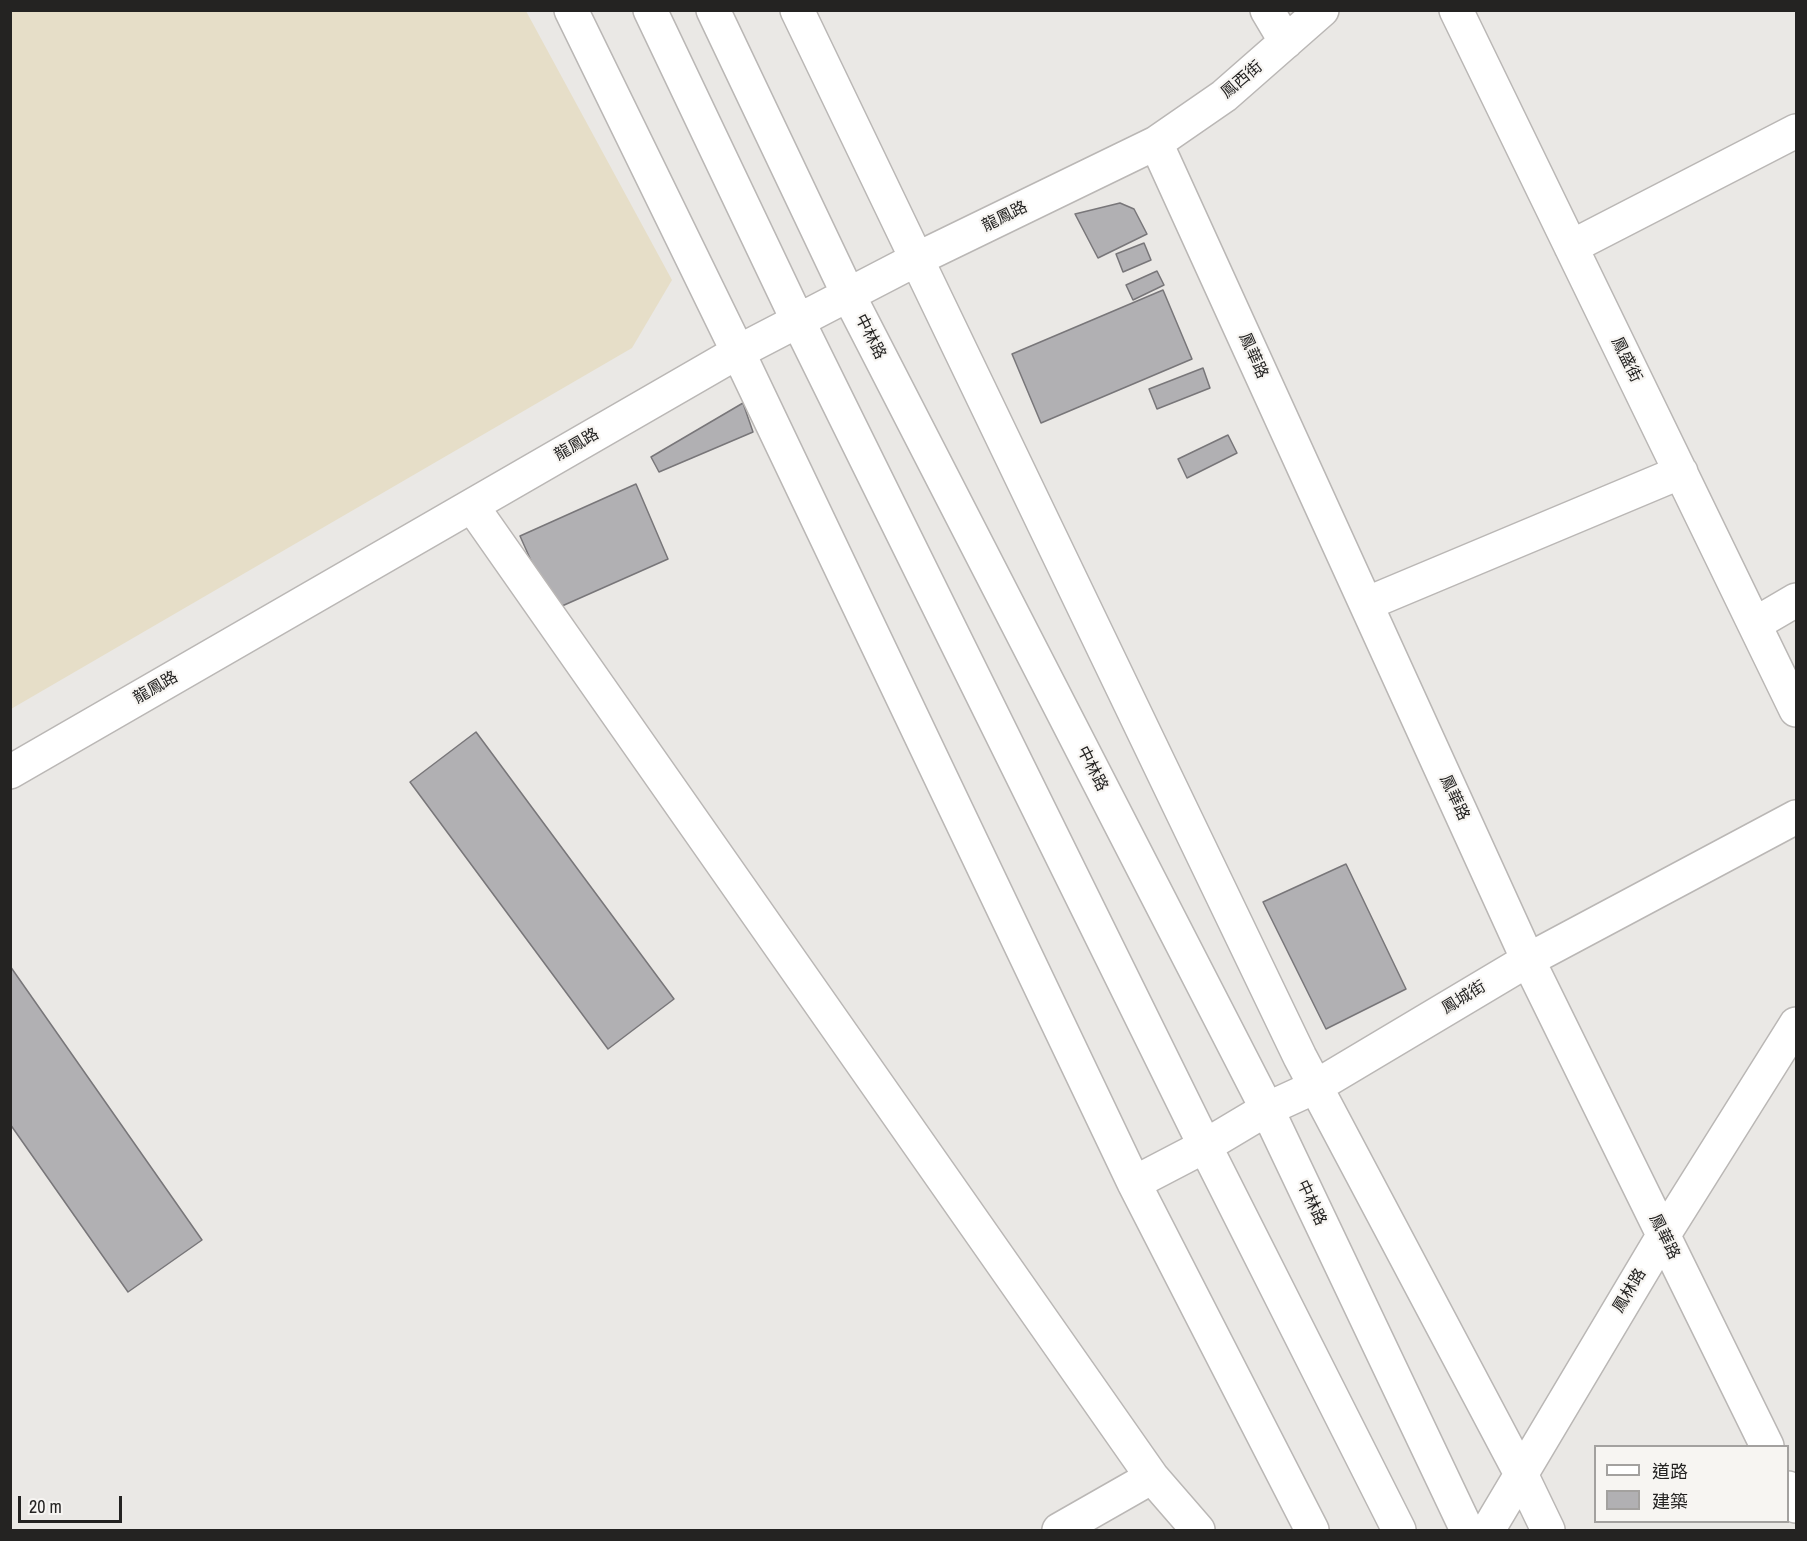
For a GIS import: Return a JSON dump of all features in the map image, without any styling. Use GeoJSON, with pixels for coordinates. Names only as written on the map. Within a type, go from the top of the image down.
{"type":"FeatureCollection","features":[{"type":"Feature","properties":{"kind":"street"},"geometry":{"type":"LineString","coordinates":[[571,10],[738,352],[1134,1183],[1312,1530]]}},
{"type":"Feature","properties":{"kind":"street"},"geometry":{"type":"LineString","coordinates":[[650,10],[798,321],[1205,1146],[1399,1530]]}},
{"type":"Feature","properties":{"kind":"street","name":"中林路"},"geometry":{"type":"LineString","coordinates":[[713,10],[848,294],[1267,1110],[1467,1530]]}},
{"type":"Feature","properties":{"kind":"street"},"geometry":{"type":"LineString","coordinates":[[797,10],[1315,1087],[1521,1474],[1548,1530]]}},
{"type":"Feature","properties":{"kind":"street"},"geometry":{"type":"LineString","coordinates":[[1268,10],[1286,42]]}},
{"type":"Feature","properties":{"kind":"street","name":"鳳西街"},"geometry":{"type":"LineString","coordinates":[[1156,143],[1224,96],[1322,10]]}},
{"type":"Feature","properties":{"kind":"street","name":"鳳盛街"},"geometry":{"type":"LineString","coordinates":[[1456,10],[1797,710]]}},
{"type":"Feature","properties":{"kind":"street"},"geometry":{"type":"LineString","coordinates":[[1571,247],[1797,131]]}},
{"type":"Feature","properties":{"kind":"street","name":"龍鳳路"},"geometry":{"type":"LineString","coordinates":[[10,772],[738,352],[917,259],[1156,143]]}},
{"type":"Feature","properties":{"kind":"street","name":"鳳華路"},"geometry":{"type":"LineString","coordinates":[[1156,143],[1528,960],[1767,1445]]}},
{"type":"Feature","properties":{"kind":"street"},"geometry":{"type":"LineString","coordinates":[[1366,604],[1681,472]]}},
{"type":"Feature","properties":{"kind":"street"},"geometry":{"type":"LineString","coordinates":[[472,506],[1152,1477],[1198,1530]]}},
{"type":"Feature","properties":{"kind":"street"},"geometry":{"type":"LineString","coordinates":[[1755,624],[1797,600]]}},
{"type":"Feature","properties":{"kind":"street","name":"鳳城街"},"geometry":{"type":"LineString","coordinates":[[1134,1183],[1267,1110],[1315,1087],[1528,960],[1797,817]]}},
{"type":"Feature","properties":{"kind":"street","name":"鳳林路"},"geometry":{"type":"LineString","coordinates":[[1488,1530],[1663,1236],[1797,1024]]}},
{"type":"Feature","properties":{"kind":"street"},"geometry":{"type":"LineString","coordinates":[[1059,1530],[1152,1477]]}},
{"type":"Feature","properties":{"kind":"street"},"geometry":{"type":"LineString","coordinates":[[1789,1490],[1797,1506]]}},
{"type":"Feature","properties":{"kind":"shaded area"},"geometry":{"type":"Polygon","coordinates":[[[11,10],[526,11],[672,280],[632,348],[11,709],[11,10]]]}},
{"type":"Feature","properties":{"kind":"building"},"geometry":{"type":"Polygon","coordinates":[[[1120,203],[1134,209],[1147,234],[1098,258],[1075,214],[1120,203]]]}},
{"type":"Feature","properties":{"kind":"building"},"geometry":{"type":"Polygon","coordinates":[[[1144,243],[1151,260],[1123,272],[1116,254],[1144,243]]]}},
{"type":"Feature","properties":{"kind":"building"},"geometry":{"type":"Polygon","coordinates":[[[1157,271],[1164,285],[1133,300],[1126,285],[1157,271]]]}},
{"type":"Feature","properties":{"kind":"building"},"geometry":{"type":"Polygon","coordinates":[[[1163,290],[1192,359],[1041,423],[1012,354],[1163,290]]]}},
{"type":"Feature","properties":{"kind":"building"},"geometry":{"type":"Polygon","coordinates":[[[1203,368],[1210,388],[1157,409],[1149,389],[1203,368]]]}},
{"type":"Feature","properties":{"kind":"building"},"geometry":{"type":"Polygon","coordinates":[[[743,403],[753,432],[659,472],[651,457],[743,403]]]}},
{"type":"Feature","properties":{"kind":"building"},"geometry":{"type":"Polygon","coordinates":[[[1228,435],[1237,453],[1187,478],[1178,459],[1228,435]]]}},
{"type":"Feature","properties":{"kind":"building"},"geometry":{"type":"Polygon","coordinates":[[[636,484],[668,559],[553,610],[520,536],[636,484]]]}},
{"type":"Feature","properties":{"kind":"building"},"geometry":{"type":"Polygon","coordinates":[[[476,732],[674,999],[608,1049],[410,782],[476,732]]]}},
{"type":"Feature","properties":{"kind":"building"},"geometry":{"type":"Polygon","coordinates":[[[1346,864],[1406,989],[1326,1029],[1263,902],[1346,864]]]}},
{"type":"Feature","properties":{"kind":"building"},"geometry":{"type":"Polygon","coordinates":[[[10,966],[202,1240],[128,1292],[10,1124],[10,966]]]}}]}
